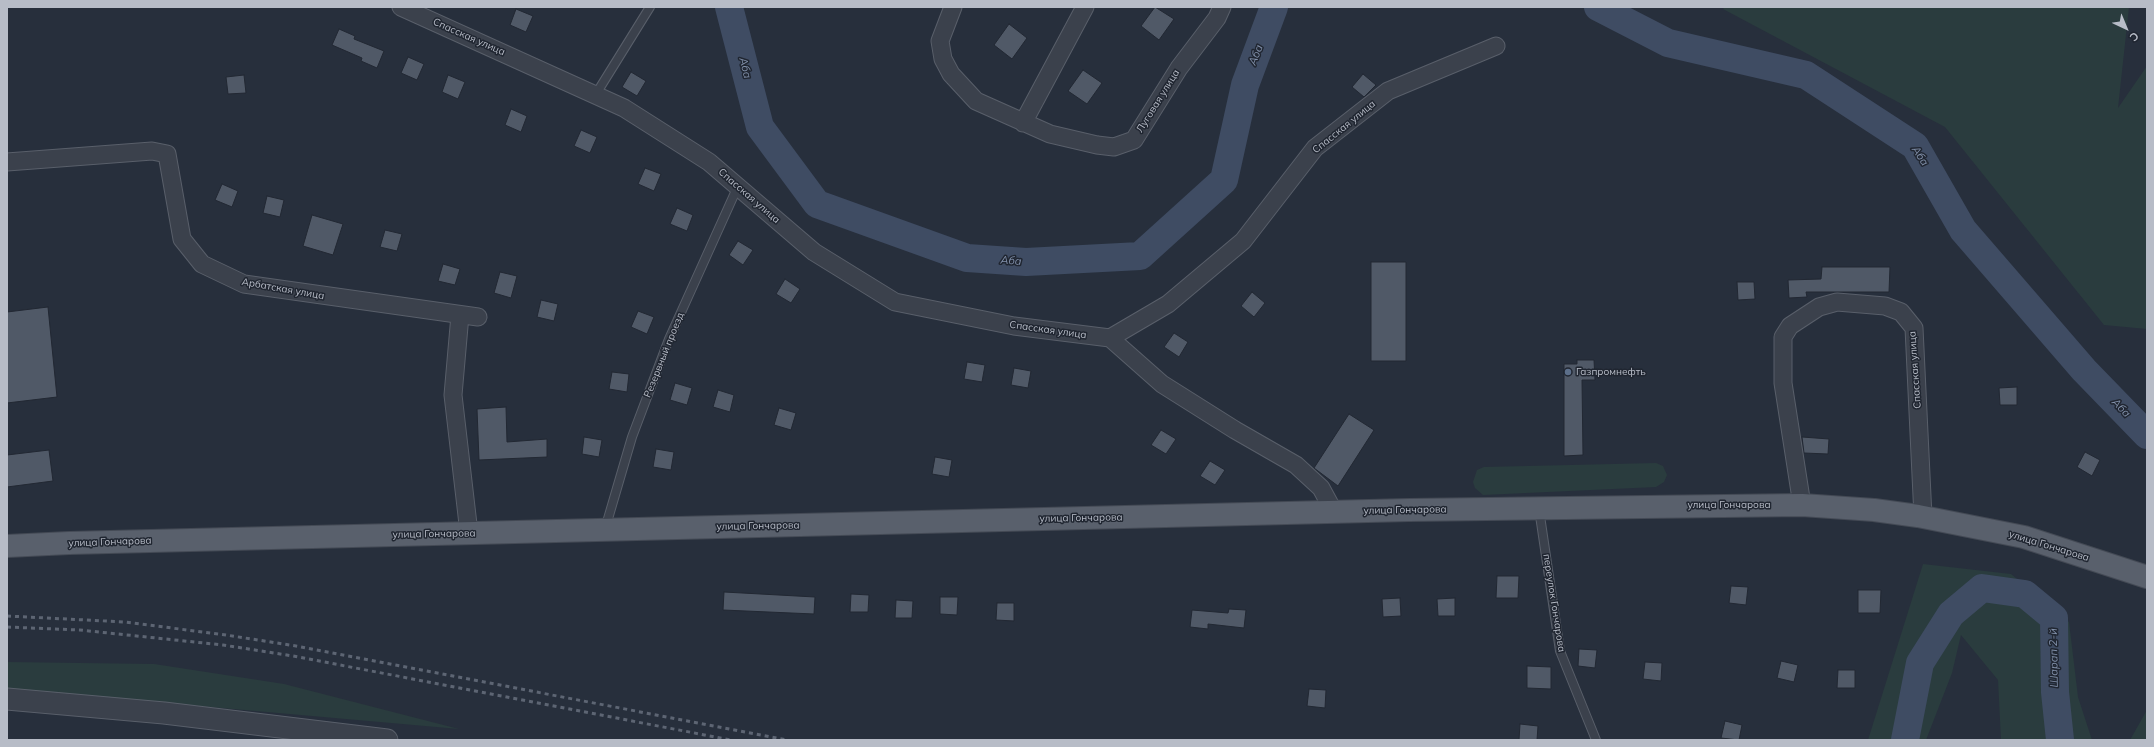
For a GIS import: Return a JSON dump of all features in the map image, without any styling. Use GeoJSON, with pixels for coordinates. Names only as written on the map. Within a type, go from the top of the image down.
{"type":"FeatureCollection","features":[{"type":"Feature","properties":{"kind":"main road","name":"улица Гончарова"},"geometry":{"type":"LineString","coordinates":[[7,546],[69,543],[604,529],[1334,512],[1802,505],[1874,510],[1924,517],[2024,537],[2147,577]]}},
{"type":"Feature","properties":{"kind":"street","name":"Спасская улица"},"geometry":{"type":"LineString","coordinates":[[400,7],[596,94],[624,108],[709,162],[814,252],[894,302],[1014,326],[1110,338],[1168,304],[1243,241],[1315,148],[1388,91],[1496,46]]}},
{"type":"Feature","properties":{"kind":"street","name":"Луговая улица"},"geometry":{"type":"LineString","coordinates":[[953,7],[940,41],[944,58],[951,74],[976,101],[1050,134],[1097,145],[1114,147],[1134,140],[1178,68],[1217,18],[1222,7]]}},
{"type":"Feature","properties":{"kind":"street"},"geometry":{"type":"LineString","coordinates":[[1023,123],[1085,7]]}},
{"type":"Feature","properties":{"kind":"street","name":"Арбатская улица"},"geometry":{"type":"LineString","coordinates":[[7,162],[152,151],[167,154],[182,239],[202,264],[244,284],[478,317]]}},
{"type":"Feature","properties":{"kind":"street","name":"Спасская улица"},"geometry":{"type":"LineString","coordinates":[[1802,505],[1783,383],[1783,337],[1790,326],[1819,307],[1837,302],[1884,306],[1901,312],[1914,328],[1924,517]]}},
{"type":"Feature","properties":{"kind":"street"},"geometry":{"type":"LineString","coordinates":[[460,315],[453,395],[469,533]]}},
{"type":"Feature","properties":{"kind":"street"},"geometry":{"type":"LineString","coordinates":[[1110,338],[1162,384],[1235,430],[1296,465],[1321,488],[1334,512]]}},
{"type":"Feature","properties":{"kind":"street"},"geometry":{"type":"LineString","coordinates":[[7,699],[164,713],[387,740]]}},
{"type":"Feature","properties":{"kind":"lane"},"geometry":{"type":"LineString","coordinates":[[596,94],[650,7]]}},
{"type":"Feature","properties":{"kind":"lane","name":"Резервный проезд"},"geometry":{"type":"LineString","coordinates":[[604,529],[632,437],[669,339],[738,186]]}},
{"type":"Feature","properties":{"kind":"lane","name":"переулок Гончарова"},"geometry":{"type":"LineString","coordinates":[[1539,508],[1560,651],[1596,740]]}},
{"type":"Feature","properties":{"kind":"shaded area"},"geometry":{"type":"Polygon","coordinates":[[[1725,7],[2129,7],[2118,108],[2147,66],[2147,329],[2104,325],[1945,127],[1723,9],[1725,7]]]}},
{"type":"Feature","properties":{"kind":"shaded area"},"geometry":{"type":"Polygon","coordinates":[[[1656,463],[1663,466],[1667,475],[1664,482],[1656,487],[1483,495],[1475,488],[1473,482],[1477,470],[1484,467],[1656,463]]]}},
{"type":"Feature","properties":{"kind":"shaded area"},"geometry":{"type":"Polygon","coordinates":[[[1923,564],[2011,574],[2069,622],[2078,697],[2092,740],[2001,740],[1998,680],[1961,635],[1952,673],[1926,740],[1868,740],[1923,564]]]}},
{"type":"Feature","properties":{"kind":"shaded area"},"geometry":{"type":"Polygon","coordinates":[[[7,662],[154,664],[284,684],[459,729],[7,689],[7,662]]]}},
{"type":"Feature","properties":{"kind":"shaded area"},"geometry":{"type":"Polygon","coordinates":[[[2147,710],[2147,740],[2130,740],[2147,710]]]}},
{"type":"Feature","properties":{"kind":"building"},"geometry":{"type":"Polygon","coordinates":[[[1155,7],[1174,19],[1159,40],[1141,26],[1155,7]]]}},
{"type":"Feature","properties":{"kind":"building"},"geometry":{"type":"Polygon","coordinates":[[[516,9],[533,16],[526,32],[510,25],[516,9]]]}},
{"type":"Feature","properties":{"kind":"building"},"geometry":{"type":"Polygon","coordinates":[[[1009,24],[1027,38],[1012,59],[994,45],[1009,24]]]}},
{"type":"Feature","properties":{"kind":"building"},"geometry":{"type":"Polygon","coordinates":[[[339,29],[355,36],[354,39],[384,51],[377,68],[361,61],[362,58],[332,45],[339,29]]]}},
{"type":"Feature","properties":{"kind":"building"},"geometry":{"type":"Polygon","coordinates":[[[408,57],[424,64],[417,80],[401,73],[408,57]]]}},
{"type":"Feature","properties":{"kind":"building"},"geometry":{"type":"Polygon","coordinates":[[[1083,70],[1102,83],[1087,104],[1068,91],[1083,70]]]}},
{"type":"Feature","properties":{"kind":"building"},"geometry":{"type":"Polygon","coordinates":[[[631,72],[646,81],[637,96],[622,87],[631,72]]]}},
{"type":"Feature","properties":{"kind":"building"},"geometry":{"type":"Polygon","coordinates":[[[1363,74],[1376,85],[1364,97],[1352,87],[1363,74]]]}},
{"type":"Feature","properties":{"kind":"building"},"geometry":{"type":"Polygon","coordinates":[[[244,75],[246,93],[228,94],[226,77],[244,75]]]}},
{"type":"Feature","properties":{"kind":"building"},"geometry":{"type":"Polygon","coordinates":[[[448,75],[465,82],[458,99],[442,92],[448,75]]]}},
{"type":"Feature","properties":{"kind":"building"},"geometry":{"type":"Polygon","coordinates":[[[511,109],[527,116],[521,132],[505,125],[511,109]]]}},
{"type":"Feature","properties":{"kind":"building"},"geometry":{"type":"Polygon","coordinates":[[[581,130],[597,137],[590,153],[574,146],[581,130]]]}},
{"type":"Feature","properties":{"kind":"building"},"geometry":{"type":"Polygon","coordinates":[[[645,168],[661,174],[654,191],[638,184],[645,168]]]}},
{"type":"Feature","properties":{"kind":"building"},"geometry":{"type":"Polygon","coordinates":[[[222,184],[238,191],[232,207],[215,200],[222,184]]]}},
{"type":"Feature","properties":{"kind":"building"},"geometry":{"type":"Polygon","coordinates":[[[267,196],[284,200],[280,217],[263,213],[267,196]]]}},
{"type":"Feature","properties":{"kind":"building"},"geometry":{"type":"Polygon","coordinates":[[[677,208],[693,215],[687,231],[670,224],[677,208]]]}},
{"type":"Feature","properties":{"kind":"building"},"geometry":{"type":"Polygon","coordinates":[[[312,215],[343,224],[333,255],[303,246],[312,215]]]}},
{"type":"Feature","properties":{"kind":"building"},"geometry":{"type":"Polygon","coordinates":[[[385,230],[402,234],[397,251],[380,247],[385,230]]]}},
{"type":"Feature","properties":{"kind":"building"},"geometry":{"type":"Polygon","coordinates":[[[738,241],[753,250],[743,265],[729,255],[738,241]]]}},
{"type":"Feature","properties":{"kind":"building"},"geometry":{"type":"Polygon","coordinates":[[[1371,262],[1406,262],[1406,361],[1371,361],[1371,262]]]}},
{"type":"Feature","properties":{"kind":"building"},"geometry":{"type":"Polygon","coordinates":[[[443,264],[460,269],[455,285],[438,281],[443,264]]]}},
{"type":"Feature","properties":{"kind":"building"},"geometry":{"type":"Polygon","coordinates":[[[1822,267],[1890,267],[1889,292],[1806,292],[1807,297],[1789,298],[1788,280],[1821,279],[1822,267]]]}},
{"type":"Feature","properties":{"kind":"building"},"geometry":{"type":"Polygon","coordinates":[[[500,272],[517,276],[511,298],[494,293],[500,272]]]}},
{"type":"Feature","properties":{"kind":"building"},"geometry":{"type":"Polygon","coordinates":[[[785,279],[800,289],[791,303],[776,294],[785,279]]]}},
{"type":"Feature","properties":{"kind":"building"},"geometry":{"type":"Polygon","coordinates":[[[1737,282],[1754,282],[1755,299],[1738,300],[1737,282]]]}},
{"type":"Feature","properties":{"kind":"building"},"geometry":{"type":"Polygon","coordinates":[[[1252,292],[1265,303],[1254,317],[1241,306],[1252,292]]]}},
{"type":"Feature","properties":{"kind":"building"},"geometry":{"type":"Polygon","coordinates":[[[541,300],[558,304],[554,321],[537,317],[541,300]]]}},
{"type":"Feature","properties":{"kind":"building"},"geometry":{"type":"Polygon","coordinates":[[[48,307],[57,397],[7,403],[7,312],[48,307]]]}},
{"type":"Feature","properties":{"kind":"building"},"geometry":{"type":"Polygon","coordinates":[[[638,311],[654,317],[647,334],[631,327],[638,311]]]}},
{"type":"Feature","properties":{"kind":"building"},"geometry":{"type":"Polygon","coordinates":[[[1174,333],[1188,342],[1179,357],[1164,347],[1174,333]]]}},
{"type":"Feature","properties":{"kind":"building"},"geometry":{"type":"Polygon","coordinates":[[[1577,360],[1594,360],[1595,380],[1582,380],[1583,455],[1564,456],[1564,364],[1577,364],[1577,360]]]}},
{"type":"Feature","properties":{"kind":"building"},"geometry":{"type":"Polygon","coordinates":[[[967,362],[985,365],[982,382],[964,379],[967,362]]]}},
{"type":"Feature","properties":{"kind":"building"},"geometry":{"type":"Polygon","coordinates":[[[1014,368],[1031,371],[1028,388],[1011,385],[1014,368]]]}},
{"type":"Feature","properties":{"kind":"building"},"geometry":{"type":"Polygon","coordinates":[[[612,372],[629,374],[627,392],[609,389],[612,372]]]}},
{"type":"Feature","properties":{"kind":"building"},"geometry":{"type":"Polygon","coordinates":[[[675,383],[692,388],[687,405],[670,400],[675,383]]]}},
{"type":"Feature","properties":{"kind":"building"},"geometry":{"type":"Polygon","coordinates":[[[2017,387],[2017,405],[2000,405],[1999,388],[2017,387]]]}},
{"type":"Feature","properties":{"kind":"building"},"geometry":{"type":"Polygon","coordinates":[[[718,390],[734,395],[730,412],[713,407],[718,390]]]}},
{"type":"Feature","properties":{"kind":"building"},"geometry":{"type":"Polygon","coordinates":[[[506,407],[507,442],[547,439],[547,457],[479,460],[477,409],[506,407]]]}},
{"type":"Feature","properties":{"kind":"building"},"geometry":{"type":"Polygon","coordinates":[[[779,408],[796,413],[791,430],[774,425],[779,408]]]}},
{"type":"Feature","properties":{"kind":"building"},"geometry":{"type":"Polygon","coordinates":[[[1349,414],[1374,430],[1338,486],[1314,468],[1349,414]]]}},
{"type":"Feature","properties":{"kind":"building"},"geometry":{"type":"Polygon","coordinates":[[[1161,430],[1176,439],[1166,454],[1151,445],[1161,430]]]}},
{"type":"Feature","properties":{"kind":"building"},"geometry":{"type":"Polygon","coordinates":[[[584,437],[602,440],[599,457],[582,454],[584,437]]]}},
{"type":"Feature","properties":{"kind":"building"},"geometry":{"type":"Polygon","coordinates":[[[1802,437],[1829,439],[1828,454],[1804,453],[1802,437]]]}},
{"type":"Feature","properties":{"kind":"building"},"geometry":{"type":"Polygon","coordinates":[[[656,449],[674,452],[671,470],[653,467],[656,449]]]}},
{"type":"Feature","properties":{"kind":"building"},"geometry":{"type":"Polygon","coordinates":[[[49,450],[53,481],[7,487],[7,455],[49,450]]]}},
{"type":"Feature","properties":{"kind":"building"},"geometry":{"type":"Polygon","coordinates":[[[2085,452],[2100,460],[2092,476],[2077,467],[2085,452]]]}},
{"type":"Feature","properties":{"kind":"building"},"geometry":{"type":"Polygon","coordinates":[[[935,457],[952,460],[949,477],[932,474],[935,457]]]}},
{"type":"Feature","properties":{"kind":"building"},"geometry":{"type":"Polygon","coordinates":[[[1210,461],[1225,470],[1215,485],[1200,476],[1210,461]]]}},
{"type":"Feature","properties":{"kind":"building"},"geometry":{"type":"Polygon","coordinates":[[[1497,576],[1519,576],[1518,598],[1496,598],[1497,576]]]}},
{"type":"Feature","properties":{"kind":"building"},"geometry":{"type":"Polygon","coordinates":[[[1731,586],[1748,587],[1746,605],[1729,603],[1731,586]]]}},
{"type":"Feature","properties":{"kind":"building"},"geometry":{"type":"Polygon","coordinates":[[[1858,590],[1881,590],[1880,613],[1858,613],[1858,590]]]}},
{"type":"Feature","properties":{"kind":"building"},"geometry":{"type":"Polygon","coordinates":[[[724,592],[815,597],[814,614],[723,610],[724,592]]]}},
{"type":"Feature","properties":{"kind":"building"},"geometry":{"type":"Polygon","coordinates":[[[851,594],[869,595],[868,612],[850,612],[851,594]]]}},
{"type":"Feature","properties":{"kind":"building"},"geometry":{"type":"Polygon","coordinates":[[[940,597],[958,597],[957,615],[940,614],[940,597]]]}},
{"type":"Feature","properties":{"kind":"building"},"geometry":{"type":"Polygon","coordinates":[[[1400,598],[1401,616],[1383,617],[1382,599],[1400,598]]]}},
{"type":"Feature","properties":{"kind":"building"},"geometry":{"type":"Polygon","coordinates":[[[1455,598],[1455,616],[1438,616],[1437,599],[1455,598]]]}},
{"type":"Feature","properties":{"kind":"building"},"geometry":{"type":"Polygon","coordinates":[[[896,600],[913,601],[912,618],[895,618],[896,600]]]}},
{"type":"Feature","properties":{"kind":"building"},"geometry":{"type":"Polygon","coordinates":[[[997,603],[1014,603],[1014,621],[996,620],[997,603]]]}},
{"type":"Feature","properties":{"kind":"building"},"geometry":{"type":"Polygon","coordinates":[[[1229,609],[1246,610],[1244,628],[1208,624],[1208,629],[1190,627],[1192,610],[1228,613],[1229,609]]]}},
{"type":"Feature","properties":{"kind":"building"},"geometry":{"type":"Polygon","coordinates":[[[1579,649],[1597,650],[1595,668],[1578,666],[1579,649]]]}},
{"type":"Feature","properties":{"kind":"building"},"geometry":{"type":"Polygon","coordinates":[[[1781,661],[1798,665],[1794,682],[1777,678],[1781,661]]]}},
{"type":"Feature","properties":{"kind":"building"},"geometry":{"type":"Polygon","coordinates":[[[1645,662],[1662,663],[1661,681],[1643,679],[1645,662]]]}},
{"type":"Feature","properties":{"kind":"building"},"geometry":{"type":"Polygon","coordinates":[[[1527,666],[1551,667],[1551,689],[1527,688],[1527,666]]]}},
{"type":"Feature","properties":{"kind":"building"},"geometry":{"type":"Polygon","coordinates":[[[1838,670],[1855,670],[1855,688],[1837,688],[1838,670]]]}},
{"type":"Feature","properties":{"kind":"building"},"geometry":{"type":"Polygon","coordinates":[[[1309,689],[1326,690],[1325,708],[1307,706],[1309,689]]]}},
{"type":"Feature","properties":{"kind":"building"},"geometry":{"type":"Polygon","coordinates":[[[1725,721],[1742,725],[1739,740],[1721,738],[1725,721]]]}},
{"type":"Feature","properties":{"kind":"building"},"geometry":{"type":"Polygon","coordinates":[[[1520,724],[1538,726],[1537,740],[1519,740],[1520,724]]]}},
{"type":"Feature","properties":{"kind":"waterway","name":"Аба"},"geometry":{"type":"LineString","coordinates":[[729,7],[760,127],[817,204],[967,258],[1026,262],[1140,256],[1224,180],[1245,85],[1274,7]]}},
{"type":"Feature","properties":{"kind":"waterway","name":"Аба"},"geometry":{"type":"LineString","coordinates":[[1598,7],[1668,43],[1806,75],[1915,146],[1963,230],[2084,370],[2147,435]]}},
{"type":"Feature","properties":{"kind":"waterway","name":"Шарап 2-й"},"geometry":{"type":"LineString","coordinates":[[1905,740],[1920,663],[1951,614],[1982,588],[2025,594],[2054,618],[2055,692],[2060,740]]}},
{"type":"Feature","properties":{"kind":"railway"},"geometry":{"type":"LineString","coordinates":[[7,616],[125,622],[296,646],[787,740]]}},
{"type":"Feature","properties":{"kind":"railway"},"geometry":{"type":"LineString","coordinates":[[7,627],[80,630],[223,645],[293,656],[731,740]]}},
{"type":"Feature","properties":{"kind":"place","name":"Газпромнефть"},"geometry":{"type":"Point","coordinates":[1568,372]}}]}
